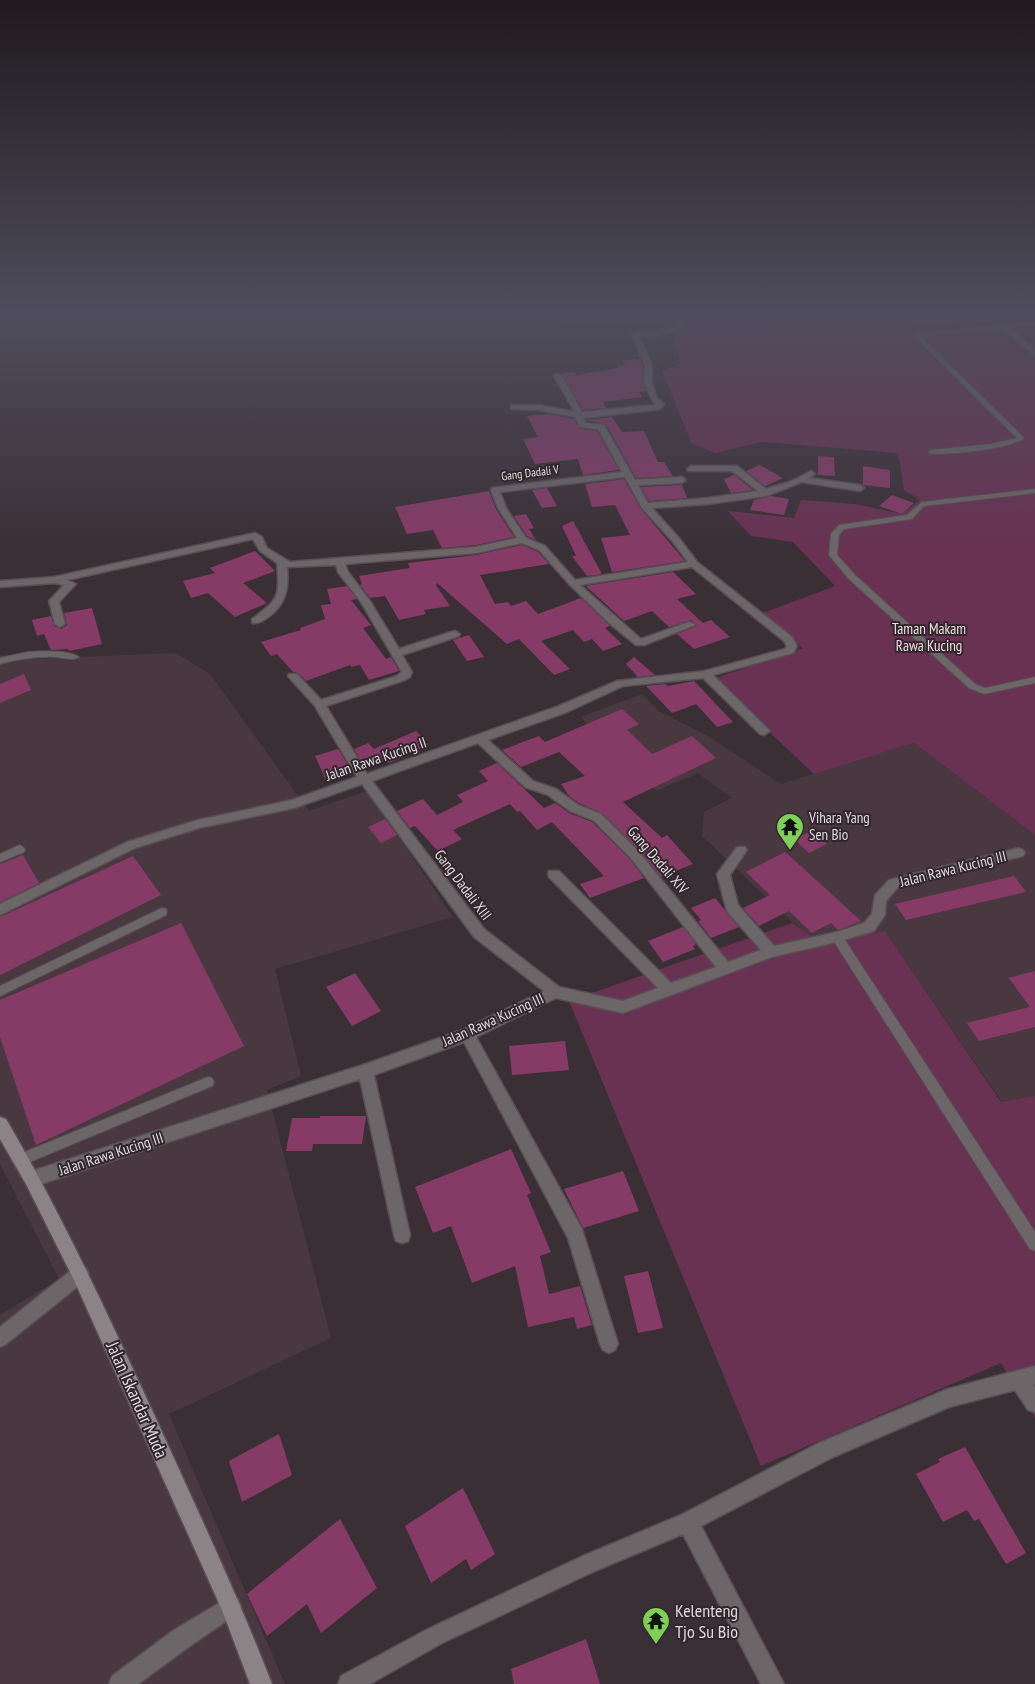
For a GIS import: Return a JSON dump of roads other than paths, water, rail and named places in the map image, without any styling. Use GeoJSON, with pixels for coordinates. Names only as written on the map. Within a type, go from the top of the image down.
{"type":"FeatureCollection","features":[{"type":"Feature","properties":{"kind":"street"},"geometry":{"type":"LineString","coordinates":[[567,392],[580,416],[583,426],[601,427],[645,506],[676,540],[694,564],[573,583]]}},
{"type":"Feature","properties":{"kind":"street"},"geometry":{"type":"LineString","coordinates":[[514,407],[534,406],[552,408],[580,416],[657,407],[660,404],[654,399],[651,392]]}},
{"type":"Feature","properties":{"kind":"street"},"geometry":{"type":"LineString","coordinates":[[691,468],[734,468],[766,493]]}},
{"type":"Feature","properties":{"kind":"street","name":"Gang Dadali V"},"geometry":{"type":"LineString","coordinates":[[523,540],[502,508],[495,490],[627,474]]}},
{"type":"Feature","properties":{"kind":"street"},"geometry":{"type":"LineString","coordinates":[[645,506],[766,493],[807,477],[860,488]]}},
{"type":"Feature","properties":{"kind":"street"},"geometry":{"type":"LineString","coordinates":[[633,483],[682,480]]}},
{"type":"Feature","properties":{"kind":"street"},"geometry":{"type":"LineString","coordinates":[[0,584],[54,580],[256,536],[262,549],[289,565],[476,550],[523,540],[542,548],[573,583],[612,621],[640,643],[690,625]]}},
{"type":"Feature","properties":{"kind":"street"},"geometry":{"type":"LineString","coordinates":[[256,621],[276,606],[283,585],[282,562]]}},
{"type":"Feature","properties":{"kind":"street"},"geometry":{"type":"LineString","coordinates":[[319,704],[406,675],[406,668],[398,653],[365,601],[343,572],[340,562]]}},
{"type":"Feature","properties":{"kind":"street","name":"Jalan Rawa Kucing II"},"geometry":{"type":"LineString","coordinates":[[0,910],[131,845],[198,824],[250,815],[294,804],[563,709],[621,683],[705,674],[789,651],[792,646],[788,639],[694,564]]}},
{"type":"Feature","properties":{"kind":"street"},"geometry":{"type":"LineString","coordinates":[[54,580],[71,584],[54,601],[60,624]]}},
{"type":"Feature","properties":{"kind":"street"},"geometry":{"type":"LineString","coordinates":[[398,653],[456,634]]}},
{"type":"Feature","properties":{"kind":"street"},"geometry":{"type":"LineString","coordinates":[[705,674],[764,731]]}},
{"type":"Feature","properties":{"kind":"street","name":"Gang Dadali XIII"},"geometry":{"type":"LineString","coordinates":[[293,676],[319,704],[364,779],[479,933],[555,992]]}},
{"type":"Feature","properties":{"kind":"street","name":"Gang Dadali XIV"},"geometry":{"type":"LineString","coordinates":[[479,738],[529,784],[552,792],[574,808],[597,818],[634,854],[726,969]]}},
{"type":"Feature","properties":{"kind":"street"},"geometry":{"type":"LineString","coordinates":[[741,850],[723,874],[732,907],[771,952]]}},
{"type":"Feature","properties":{"kind":"street","name":"Jalan Rawa Kucing III"},"geometry":{"type":"LineString","coordinates":[[32,1179],[366,1071],[468,1034],[555,992],[623,1007],[771,952],[837,937],[869,927],[878,915],[880,900],[894,883],[1019,853]]}},
{"type":"Feature","properties":{"kind":"street"},"geometry":{"type":"LineString","coordinates":[[554,874],[669,990]]}},
{"type":"Feature","properties":{"kind":"street"},"geometry":{"type":"LineString","coordinates":[[468,1034],[576,1235],[609,1344]]}},
{"type":"Feature","properties":{"kind":"street"},"geometry":{"type":"LineString","coordinates":[[366,1071],[402,1235]]}},
{"type":"Feature","properties":{"kind":"street","name":"Jalan Iskandar Muda"},"geometry":{"type":"LineString","coordinates":[[1,1127],[32,1179],[80,1274],[231,1606],[261,1684]]}},
{"type":"Feature","properties":{"kind":"street"},"geometry":{"type":"LineString","coordinates":[[0,1338],[80,1274]]}},
{"type":"Feature","properties":{"kind":"street"},"geometry":{"type":"LineString","coordinates":[[350,1684],[444,1632],[590,1563],[688,1522],[826,1450],[948,1398],[1027,1378],[1035,1403]]}},
{"type":"Feature","properties":{"kind":"street"},"geometry":{"type":"LineString","coordinates":[[688,1522],[773,1684]]}},
{"type":"Feature","properties":{"kind":"street"},"geometry":{"type":"LineString","coordinates":[[120,1684],[182,1638],[231,1606]]}},
{"type":"Feature","properties":{"kind":"lane"},"geometry":{"type":"LineString","coordinates":[[931,452],[1002,445],[1016,442],[1022,438],[974,392]]}},
{"type":"Feature","properties":{"kind":"lane"},"geometry":{"type":"LineString","coordinates":[[1035,491],[922,504],[910,517],[842,527],[835,534],[833,555],[852,577],[972,686],[984,691],[1035,680]]}},
{"type":"Feature","properties":{"kind":"lane"},"geometry":{"type":"LineString","coordinates":[[0,661],[20,654],[41,653],[75,657]]}},
{"type":"Feature","properties":{"kind":"lane"},"geometry":{"type":"LineString","coordinates":[[0,858],[20,849]]}},
{"type":"Feature","properties":{"kind":"lane"},"geometry":{"type":"LineString","coordinates":[[0,991],[162,912]]}},
{"type":"Feature","properties":{"kind":"lane"},"geometry":{"type":"LineString","coordinates":[[837,937],[1035,1244]]}},
{"type":"Feature","properties":{"kind":"lane"},"geometry":{"type":"LineString","coordinates":[[20,1160],[208,1082]]}},
{"type":"Feature","properties":{"kind":"place","name":"Vihara Yang Sen Bio"},"geometry":{"type":"Point","coordinates":[790,851]}},
{"type":"Feature","properties":{"kind":"place","name":"Kelenteng Tjo Su Bio"},"geometry":{"type":"Point","coordinates":[656,1645]}},
{"type":"Feature","properties":{"kind":"park label","name":"Taman Makam Rawa Kucing"},"geometry":{"type":"Point","coordinates":[929,638]}}]}
